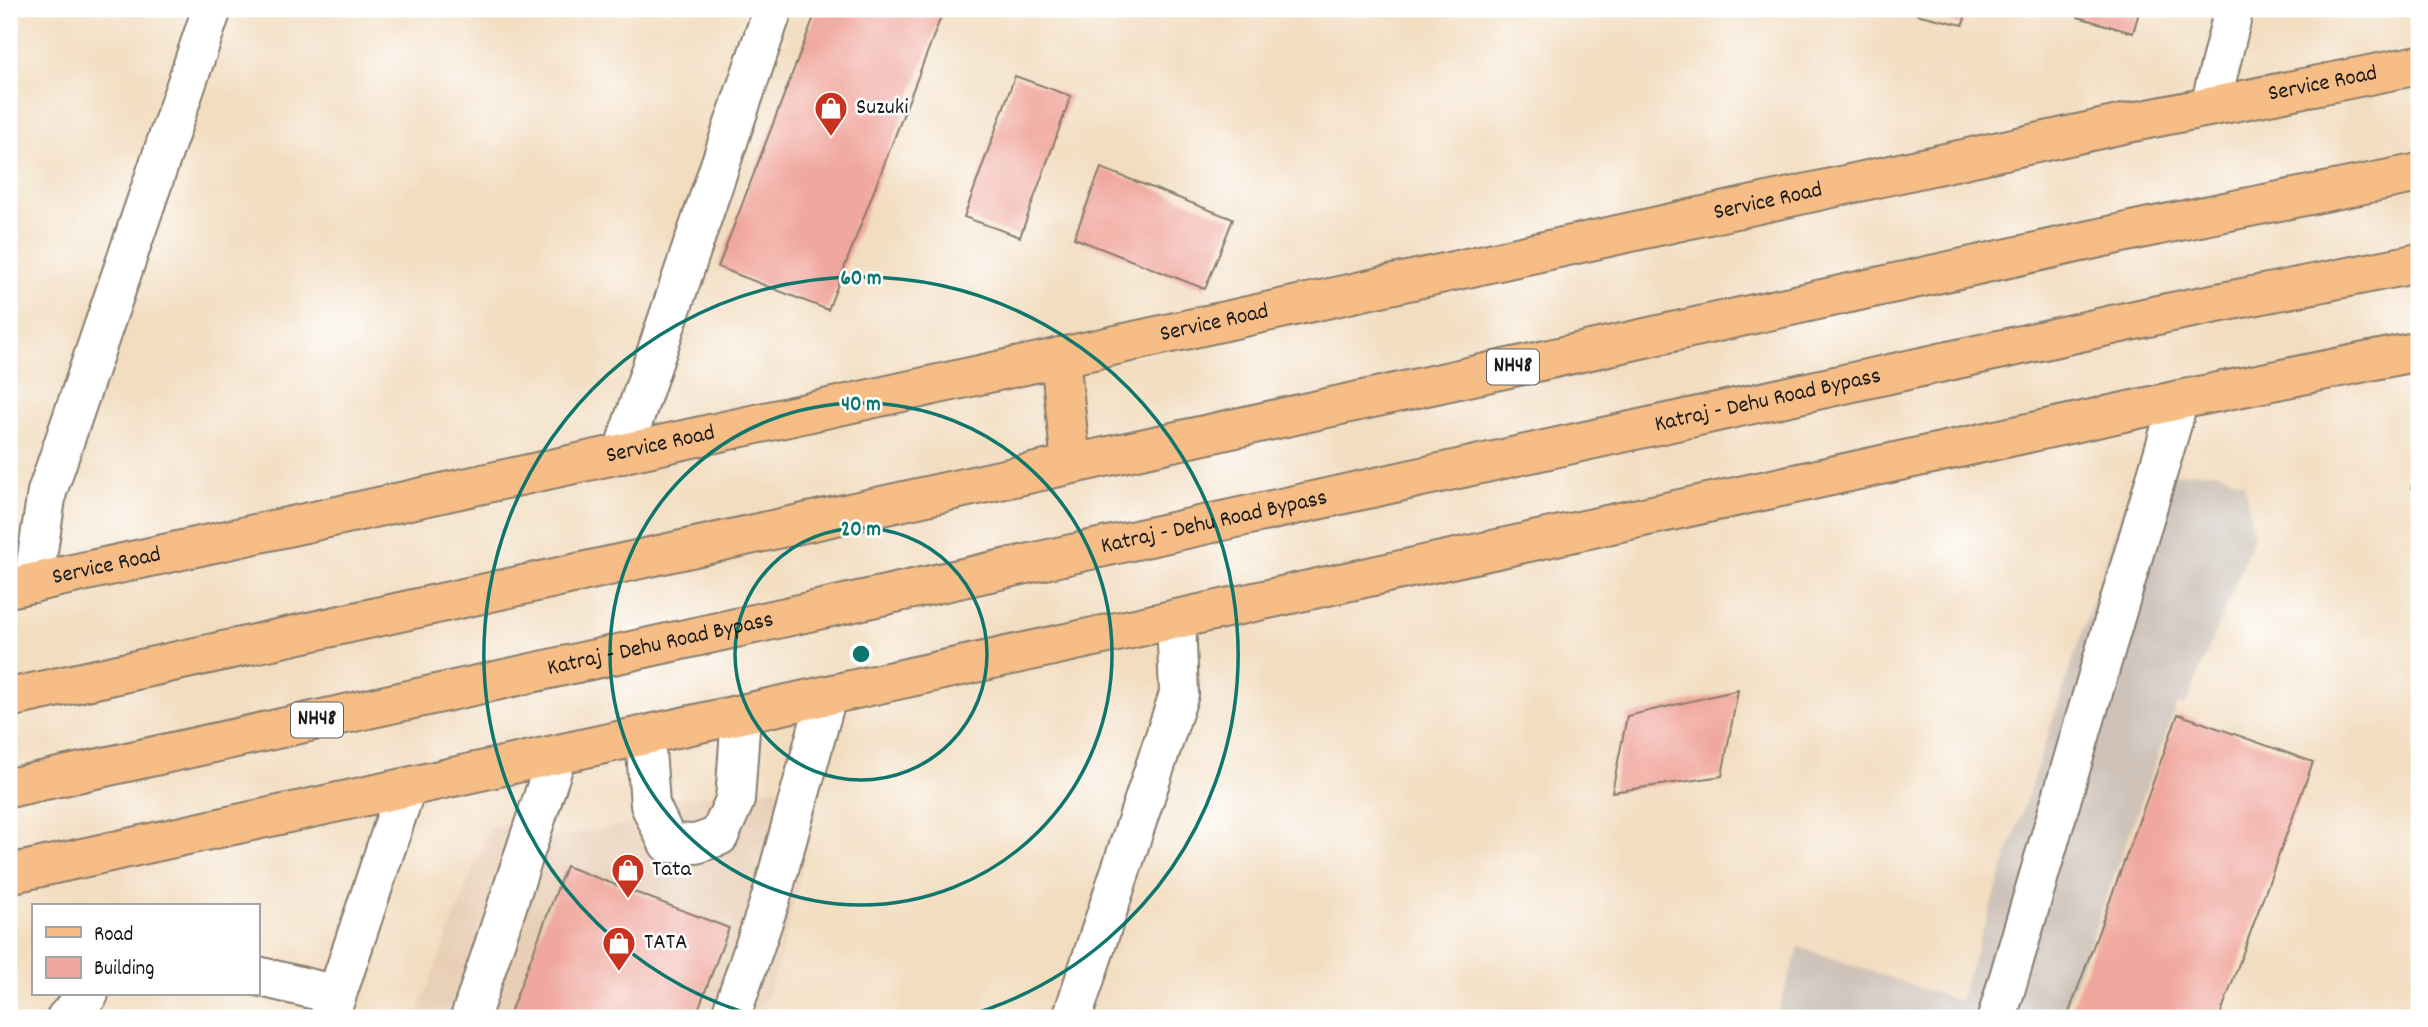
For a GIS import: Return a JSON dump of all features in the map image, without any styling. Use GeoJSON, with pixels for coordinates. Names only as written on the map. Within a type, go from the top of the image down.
{"type":"FeatureCollection","features":[{"type":"Feature","properties":{"kind":"main road","name":"Service Road"},"geometry":{"type":"LineString","coordinates":[[21,586],[2210,106],[2419,65]]}},
{"type":"Feature","properties":{"kind":"main road","name":"NH48"},"geometry":{"type":"LineString","coordinates":[[9,698],[2145,228],[2419,173]]}},
{"type":"Feature","properties":{"kind":"main road","name":"Katraj - Dehu Road Bypass"},"geometry":{"type":"LineString","coordinates":[[9,788],[2162,314],[2419,263]]}},
{"type":"Feature","properties":{"kind":"main road"},"geometry":{"type":"LineString","coordinates":[[9,874],[2179,400],[2419,351]]}},
{"type":"Feature","properties":{"kind":"main road"},"geometry":{"type":"LineString","coordinates":[[1060,358],[1071,464]]}},
{"type":"Feature","properties":{"kind":"street"},"geometry":{"type":"LineString","coordinates":[[21,586],[47,492],[212,9]]}},
{"type":"Feature","properties":{"kind":"street"},"geometry":{"type":"LineString","coordinates":[[622,454],[773,9]]}},
{"type":"Feature","properties":{"kind":"street"},"geometry":{"type":"LineString","coordinates":[[2210,106],[2234,9]]}},
{"type":"Feature","properties":{"kind":"street"},"geometry":{"type":"LineString","coordinates":[[1997,1018],[2179,400]]}},
{"type":"Feature","properties":{"kind":"street"},"geometry":{"type":"LineString","coordinates":[[1072,1018],[1179,694],[1176,619]]}},
{"type":"Feature","properties":{"kind":"street"},"geometry":{"type":"LineString","coordinates":[[730,1018],[771,898],[827,696]]}},
{"type":"Feature","properties":{"kind":"street"},"geometry":{"type":"LineString","coordinates":[[645,736],[650,805],[668,842],[696,844],[719,836],[735,800],[741,715]]}},
{"type":"Feature","properties":{"kind":"street"},"geometry":{"type":"LineString","coordinates":[[470,1018],[557,755]]}},
{"type":"Feature","properties":{"kind":"street"},"geometry":{"type":"LineString","coordinates":[[259,977],[333,1007],[406,788]]}},
{"type":"Feature","properties":{"kind":"street"},"geometry":{"type":"LineString","coordinates":[[66,1018],[87,996]]}},
{"type":"Feature","properties":{"kind":"shaded area"},"geometry":{"type":"Polygon","coordinates":[[[2216,471],[2244,483],[2254,537],[2186,705],[2177,704],[2062,1018],[1776,1018],[1799,947],[1959,1001],[2134,477],[2216,471]]]}},
{"type":"Feature","properties":{"kind":"shaded area","name":"Tata"},"geometry":{"type":"Polygon","coordinates":[[[823,783],[779,963],[758,1018],[416,1018],[490,826],[547,820],[551,838],[640,822],[638,802],[823,783]]]}},
{"type":"Feature","properties":{"kind":"building","name":"Suzuki"},"geometry":{"type":"Polygon","coordinates":[[[817,9],[944,9],[828,310],[718,267],[817,9]]]}},
{"type":"Feature","properties":{"kind":"building"},"geometry":{"type":"Polygon","coordinates":[[[1918,9],[1967,9],[1963,25],[1916,14],[1918,9]]]}},
{"type":"Feature","properties":{"kind":"building"},"geometry":{"type":"Polygon","coordinates":[[[2081,9],[2140,9],[2133,33],[2078,17],[2081,9]]]}},
{"type":"Feature","properties":{"kind":"building"},"geometry":{"type":"Polygon","coordinates":[[[1015,76],[1071,96],[1020,237],[964,217],[1015,76]]]}},
{"type":"Feature","properties":{"kind":"building"},"geometry":{"type":"Polygon","coordinates":[[[1101,168],[1233,219],[1205,289],[1074,238],[1101,168]]]}},
{"type":"Feature","properties":{"kind":"building"},"geometry":{"type":"Polygon","coordinates":[[[2419,465],[2419,491],[2411,488],[2419,465]]]}},
{"type":"Feature","properties":{"kind":"building"},"geometry":{"type":"Polygon","coordinates":[[[1738,690],[1722,776],[1612,792],[1627,716],[1738,690]]]}},
{"type":"Feature","properties":{"kind":"building"},"geometry":{"type":"Polygon","coordinates":[[[2178,714],[2313,762],[2219,1018],[2067,1018],[2178,714]]]}},
{"type":"Feature","properties":{"kind":"building","name":"TATA"},"geometry":{"type":"Polygon","coordinates":[[[566,866],[729,928],[695,1018],[508,1018],[566,866]]]}},
{"type":"Feature","properties":{"kind":"place","name":"Suzuki"},"geometry":{"type":"Point","coordinates":[831,138]}},
{"type":"Feature","properties":{"kind":"place","name":"Tata"},"geometry":{"type":"Point","coordinates":[628,900]}},
{"type":"Feature","properties":{"kind":"place","name":"TATA"},"geometry":{"type":"Point","coordinates":[619,973]}}]}
